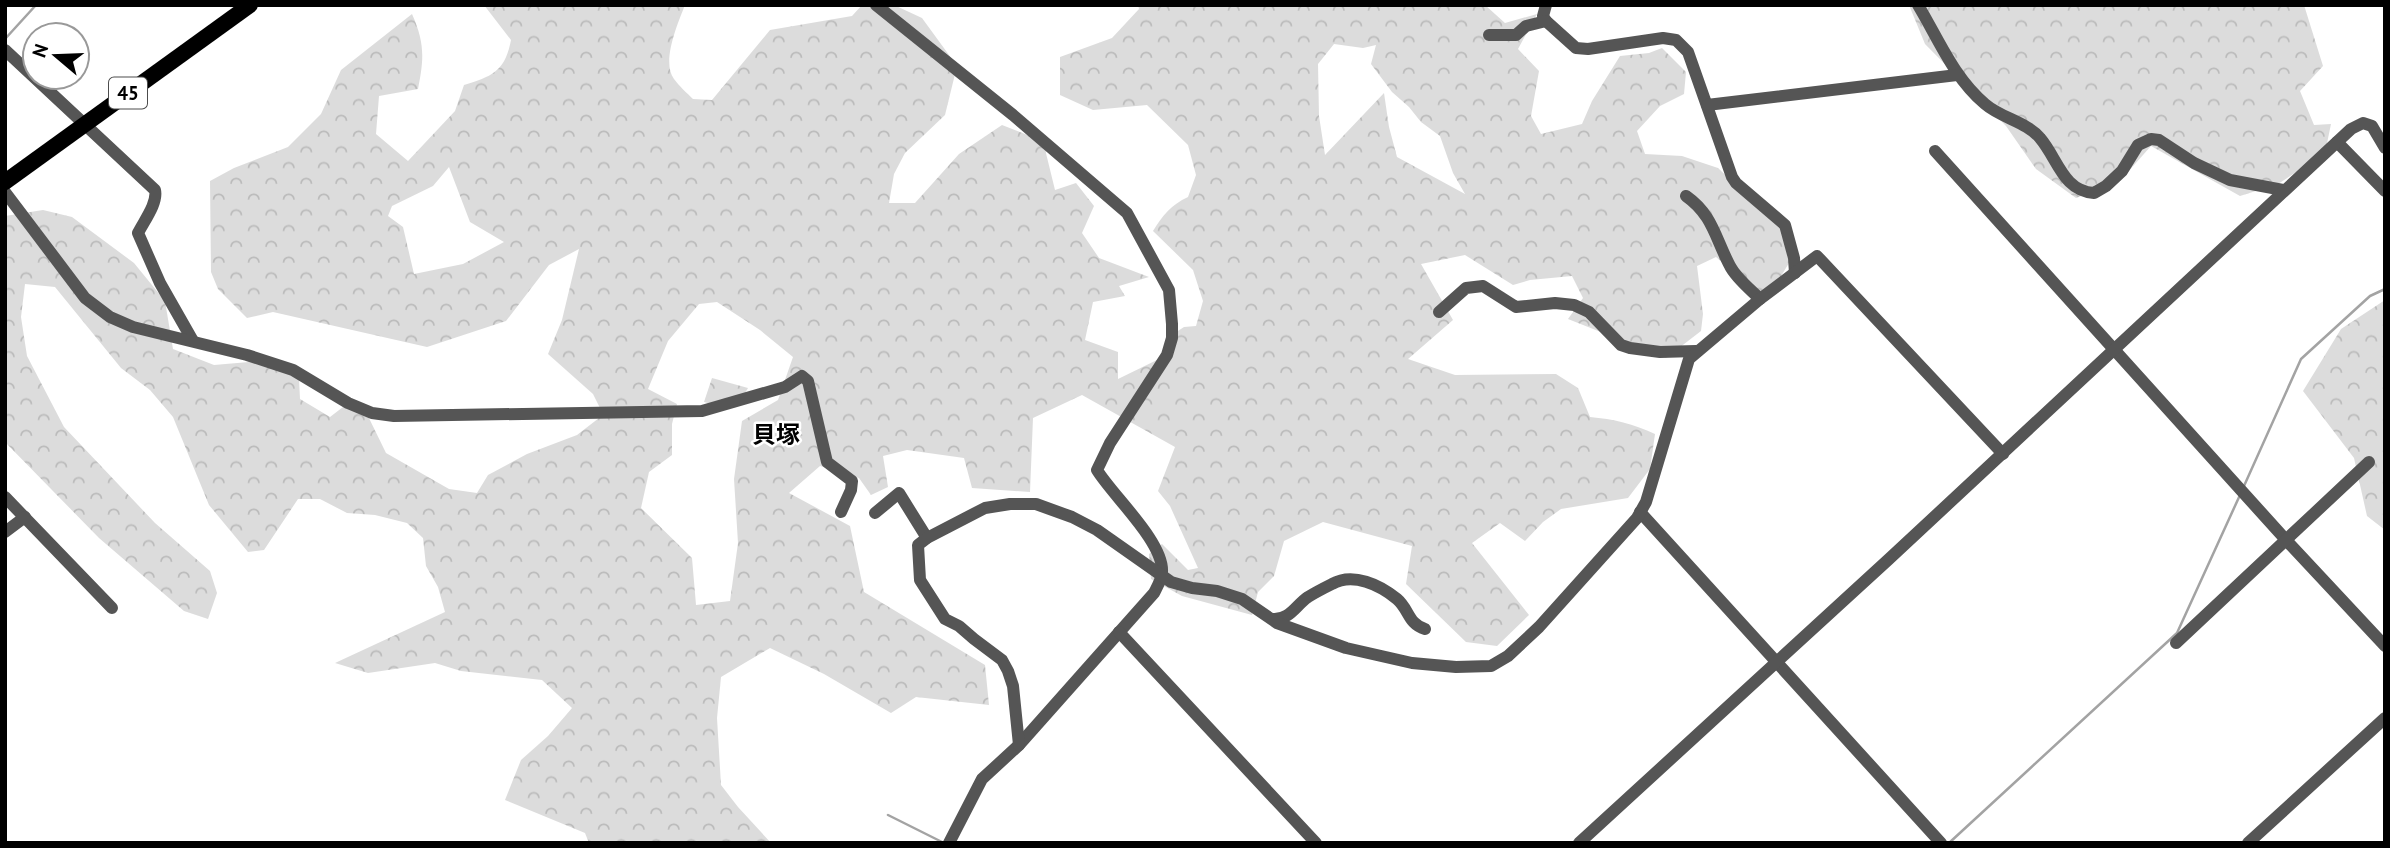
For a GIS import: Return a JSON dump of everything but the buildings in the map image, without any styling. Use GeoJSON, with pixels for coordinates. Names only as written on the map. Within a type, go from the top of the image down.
{"type":"FeatureCollection","features":[{"type":"Feature","properties":{"kind":"main road","name":"45"},"geometry":{"type":"LineString","coordinates":[[5,182],[250,5]]}},
{"type":"Feature","properties":{"kind":"street"},"geometry":{"type":"LineString","coordinates":[[876,5],[1013,114],[1127,213],[1169,290],[1172,338],[1167,355],[1097,470],[1142,528],[1160,560],[1162,574],[1154,593],[1019,745],[982,779],[949,843]]}},
{"type":"Feature","properties":{"kind":"street"},"geometry":{"type":"LineString","coordinates":[[1546,5],[1543,16],[1546,21],[1576,48],[1588,49],[1663,38],[1676,40],[1688,52],[1732,177],[1786,225],[1795,273]]}},
{"type":"Feature","properties":{"kind":"street"},"geometry":{"type":"LineString","coordinates":[[1919,5],[1957,75],[1986,106],[2040,137],[2064,177],[2075,189],[2094,193],[2106,186],[2122,171],[2138,145],[2151,139],[2159,140],[2194,163],[2230,180],[2283,190]]}},
{"type":"Feature","properties":{"kind":"street"},"geometry":{"type":"LineString","coordinates":[[1489,35],[1516,35],[1526,26],[1546,21]]}},
{"type":"Feature","properties":{"kind":"street"},"geometry":{"type":"LineString","coordinates":[[5,50],[155,190],[154,201],[138,233],[160,283],[193,341]]}},
{"type":"Feature","properties":{"kind":"street"},"geometry":{"type":"LineString","coordinates":[[1707,105],[1957,75]]}},
{"type":"Feature","properties":{"kind":"street"},"geometry":{"type":"LineString","coordinates":[[1579,843],[2003,454],[2351,129],[2363,123],[2372,126],[2385,148]]}},
{"type":"Feature","properties":{"kind":"street"},"geometry":{"type":"LineString","coordinates":[[2337,142],[2385,191]]}},
{"type":"Feature","properties":{"kind":"street"},"geometry":{"type":"LineString","coordinates":[[1935,151],[2241,491],[2385,646]]}},
{"type":"Feature","properties":{"kind":"street"},"geometry":{"type":"LineString","coordinates":[[5,192],[85,298],[110,317],[133,327],[293,370],[348,403],[372,412],[394,416],[702,411],[785,387],[802,376],[808,381],[827,462],[852,481],[852,490],[841,512]]}},
{"type":"Feature","properties":{"kind":"street"},"geometry":{"type":"LineString","coordinates":[[1686,196],[1707,216],[1730,267],[1760,299]]}},
{"type":"Feature","properties":{"kind":"street"},"geometry":{"type":"LineString","coordinates":[[1019,745],[1013,685],[1002,660],[959,626],[945,619],[920,580],[918,545],[927,538],[985,508],[1035,504],[1072,517],[1097,530],[1171,582],[1242,599],[1289,627],[1366,654],[1412,663],[1456,667],[1491,666],[1508,656],[1539,627],[1640,512],[1646,502],[1689,359],[1760,299],[1817,256],[2003,454]]}},
{"type":"Feature","properties":{"kind":"street"},"geometry":{"type":"LineString","coordinates":[[1439,312],[1466,288],[1483,286],[1516,307],[1555,303],[1574,305],[1589,312],[1620,345],[1660,352],[1696,351]]}},
{"type":"Feature","properties":{"kind":"street"},"geometry":{"type":"LineString","coordinates":[[2176,643],[2370,462]]}},
{"type":"Feature","properties":{"kind":"street"},"geometry":{"type":"LineString","coordinates":[[875,513],[899,493],[927,538]]}},
{"type":"Feature","properties":{"kind":"street"},"geometry":{"type":"LineString","coordinates":[[5,497],[113,608]]}},
{"type":"Feature","properties":{"kind":"street"},"geometry":{"type":"LineString","coordinates":[[1640,512],[1941,843]]}},
{"type":"Feature","properties":{"kind":"street"},"geometry":{"type":"LineString","coordinates":[[5,532],[25,517]]}},
{"type":"Feature","properties":{"kind":"street"},"geometry":{"type":"LineString","coordinates":[[1273,619],[1280,619],[1292,613],[1306,598],[1338,580],[1352,579],[1371,584],[1396,598],[1411,621],[1425,629]]}},
{"type":"Feature","properties":{"kind":"street"},"geometry":{"type":"LineString","coordinates":[[1119,632],[1316,843]]}},
{"type":"Feature","properties":{"kind":"street"},"geometry":{"type":"LineString","coordinates":[[2248,843],[2385,718]]}},
{"type":"Feature","properties":{"kind":"green space"},"geometry":{"type":"Polygon","coordinates":[[[484,5],[685,5],[672,42],[670,72],[693,99],[712,100],[770,30],[852,16],[862,5],[894,5],[922,18],[957,66],[945,115],[905,153],[894,174],[889,203],[915,203],[959,154],[1002,125],[1043,141],[1055,190],[1076,183],[1094,206],[1082,233],[1099,258],[1149,277],[1119,286],[1125,296],[1093,302],[1085,340],[1118,352],[1118,379],[1161,358],[1167,338],[1184,327],[1196,326],[1203,301],[1193,270],[1153,231],[1168,211],[1188,197],[1196,175],[1188,145],[1147,105],[1093,110],[1060,95],[1060,57],[1112,38],[1139,9],[1138,5],[1485,5],[1505,23],[1537,14],[1518,49],[1539,71],[1531,116],[1541,134],[1582,124],[1592,101],[1620,56],[1649,53],[1662,48],[1686,72],[1684,94],[1660,106],[1637,131],[1645,154],[1682,156],[1718,168],[1782,229],[1789,263],[1778,281],[1759,294],[1716,257],[1697,266],[1703,314],[1701,331],[1666,358],[1568,319],[1583,298],[1572,276],[1530,280],[1513,285],[1465,255],[1421,264],[1453,320],[1408,359],[1455,375],[1556,374],[1578,388],[1590,417],[1623,422],[1655,434],[1650,469],[1628,498],[1561,509],[1543,522],[1525,541],[1500,523],[1472,543],[1529,615],[1497,646],[1466,642],[1406,584],[1412,546],[1323,522],[1284,541],[1274,576],[1258,592],[1252,615],[1182,596],[1151,579],[1149,554],[1162,544],[1188,570],[1198,568],[1170,506],[1158,491],[1175,447],[1082,395],[1033,418],[1030,492],[972,488],[964,458],[907,450],[883,456],[888,487],[871,495],[859,478],[820,466],[789,493],[850,526],[864,592],[985,665],[989,705],[916,697],[891,713],[824,674],[770,648],[721,677],[717,718],[721,785],[771,843],[589,843],[585,833],[505,800],[521,760],[548,736],[572,708],[542,680],[461,671],[435,663],[368,673],[335,663],[445,612],[438,587],[426,566],[423,538],[407,523],[375,515],[347,513],[320,499],[298,499],[264,550],[248,552],[209,505],[173,417],[150,390],[121,368],[55,287],[25,284],[21,317],[27,356],[64,427],[155,523],[210,571],[217,593],[208,619],[184,611],[99,538],[5,442],[5,216],[43,210],[72,217],[134,263],[165,301],[173,349],[214,365],[249,362],[276,367],[299,379],[300,399],[330,417],[343,407],[366,412],[386,453],[449,489],[477,493],[488,475],[527,454],[577,435],[599,418],[600,408],[593,394],[548,354],[562,320],[579,249],[549,265],[506,321],[427,347],[273,312],[247,318],[218,289],[211,272],[210,181],[234,168],[288,147],[321,114],[341,70],[412,14],[422,51],[418,89],[379,96],[376,134],[408,161],[455,111],[464,85],[483,79],[496,71],[505,59],[511,40],[484,5]],[[1334,44],[1318,64],[1319,116],[1325,155],[1384,93],[1397,157],[1465,194],[1453,173],[1440,136],[1421,122],[1392,92],[1371,64],[1376,45],[1363,48],[1334,44]],[[449,167],[433,186],[392,206],[388,216],[403,227],[414,274],[463,264],[504,242],[470,222],[449,167]],[[717,302],[699,304],[668,341],[648,389],[677,404],[672,424],[672,455],[649,472],[641,508],[692,558],[696,605],[730,601],[738,543],[734,479],[742,421],[778,400],[793,357],[760,330],[717,302]]]}},
{"type":"Feature","properties":{"kind":"green space"},"geometry":{"type":"Polygon","coordinates":[[[1909,5],[2304,5],[2323,66],[2300,91],[2314,125],[2331,124],[2325,153],[2278,184],[2240,196],[2151,146],[2119,182],[2076,198],[2036,169],[2006,126],[1925,44],[1909,5]]]}},
{"type":"Feature","properties":{"kind":"green space"},"geometry":{"type":"Polygon","coordinates":[[[2385,300],[2385,530],[2367,516],[2354,458],[2303,391],[2341,329],[2385,300]]]}},
{"type":"Feature","properties":{"kind":"green space"},"geometry":{"type":"Polygon","coordinates":[[[712,378],[748,388],[737,407],[726,408],[704,402],[712,378]]]}},
{"type":"Feature","properties":{"kind":"waterway"},"geometry":{"type":"LineString","coordinates":[[5,39],[36,5]]}},
{"type":"Feature","properties":{"kind":"waterway"},"geometry":{"type":"LineString","coordinates":[[2244,486],[2301,359],[2370,296],[2385,289]]}},
{"type":"Feature","properties":{"kind":"waterway"},"geometry":{"type":"LineString","coordinates":[[1949,843],[2177,633],[2240,495]]}},
{"type":"Feature","properties":{"kind":"waterway"},"geometry":{"type":"LineString","coordinates":[[888,815],[944,843]]}},
{"type":"Feature","properties":{"kind":"district","name":"貝塚"},"geometry":{"type":"Point","coordinates":[776,435]}}]}
